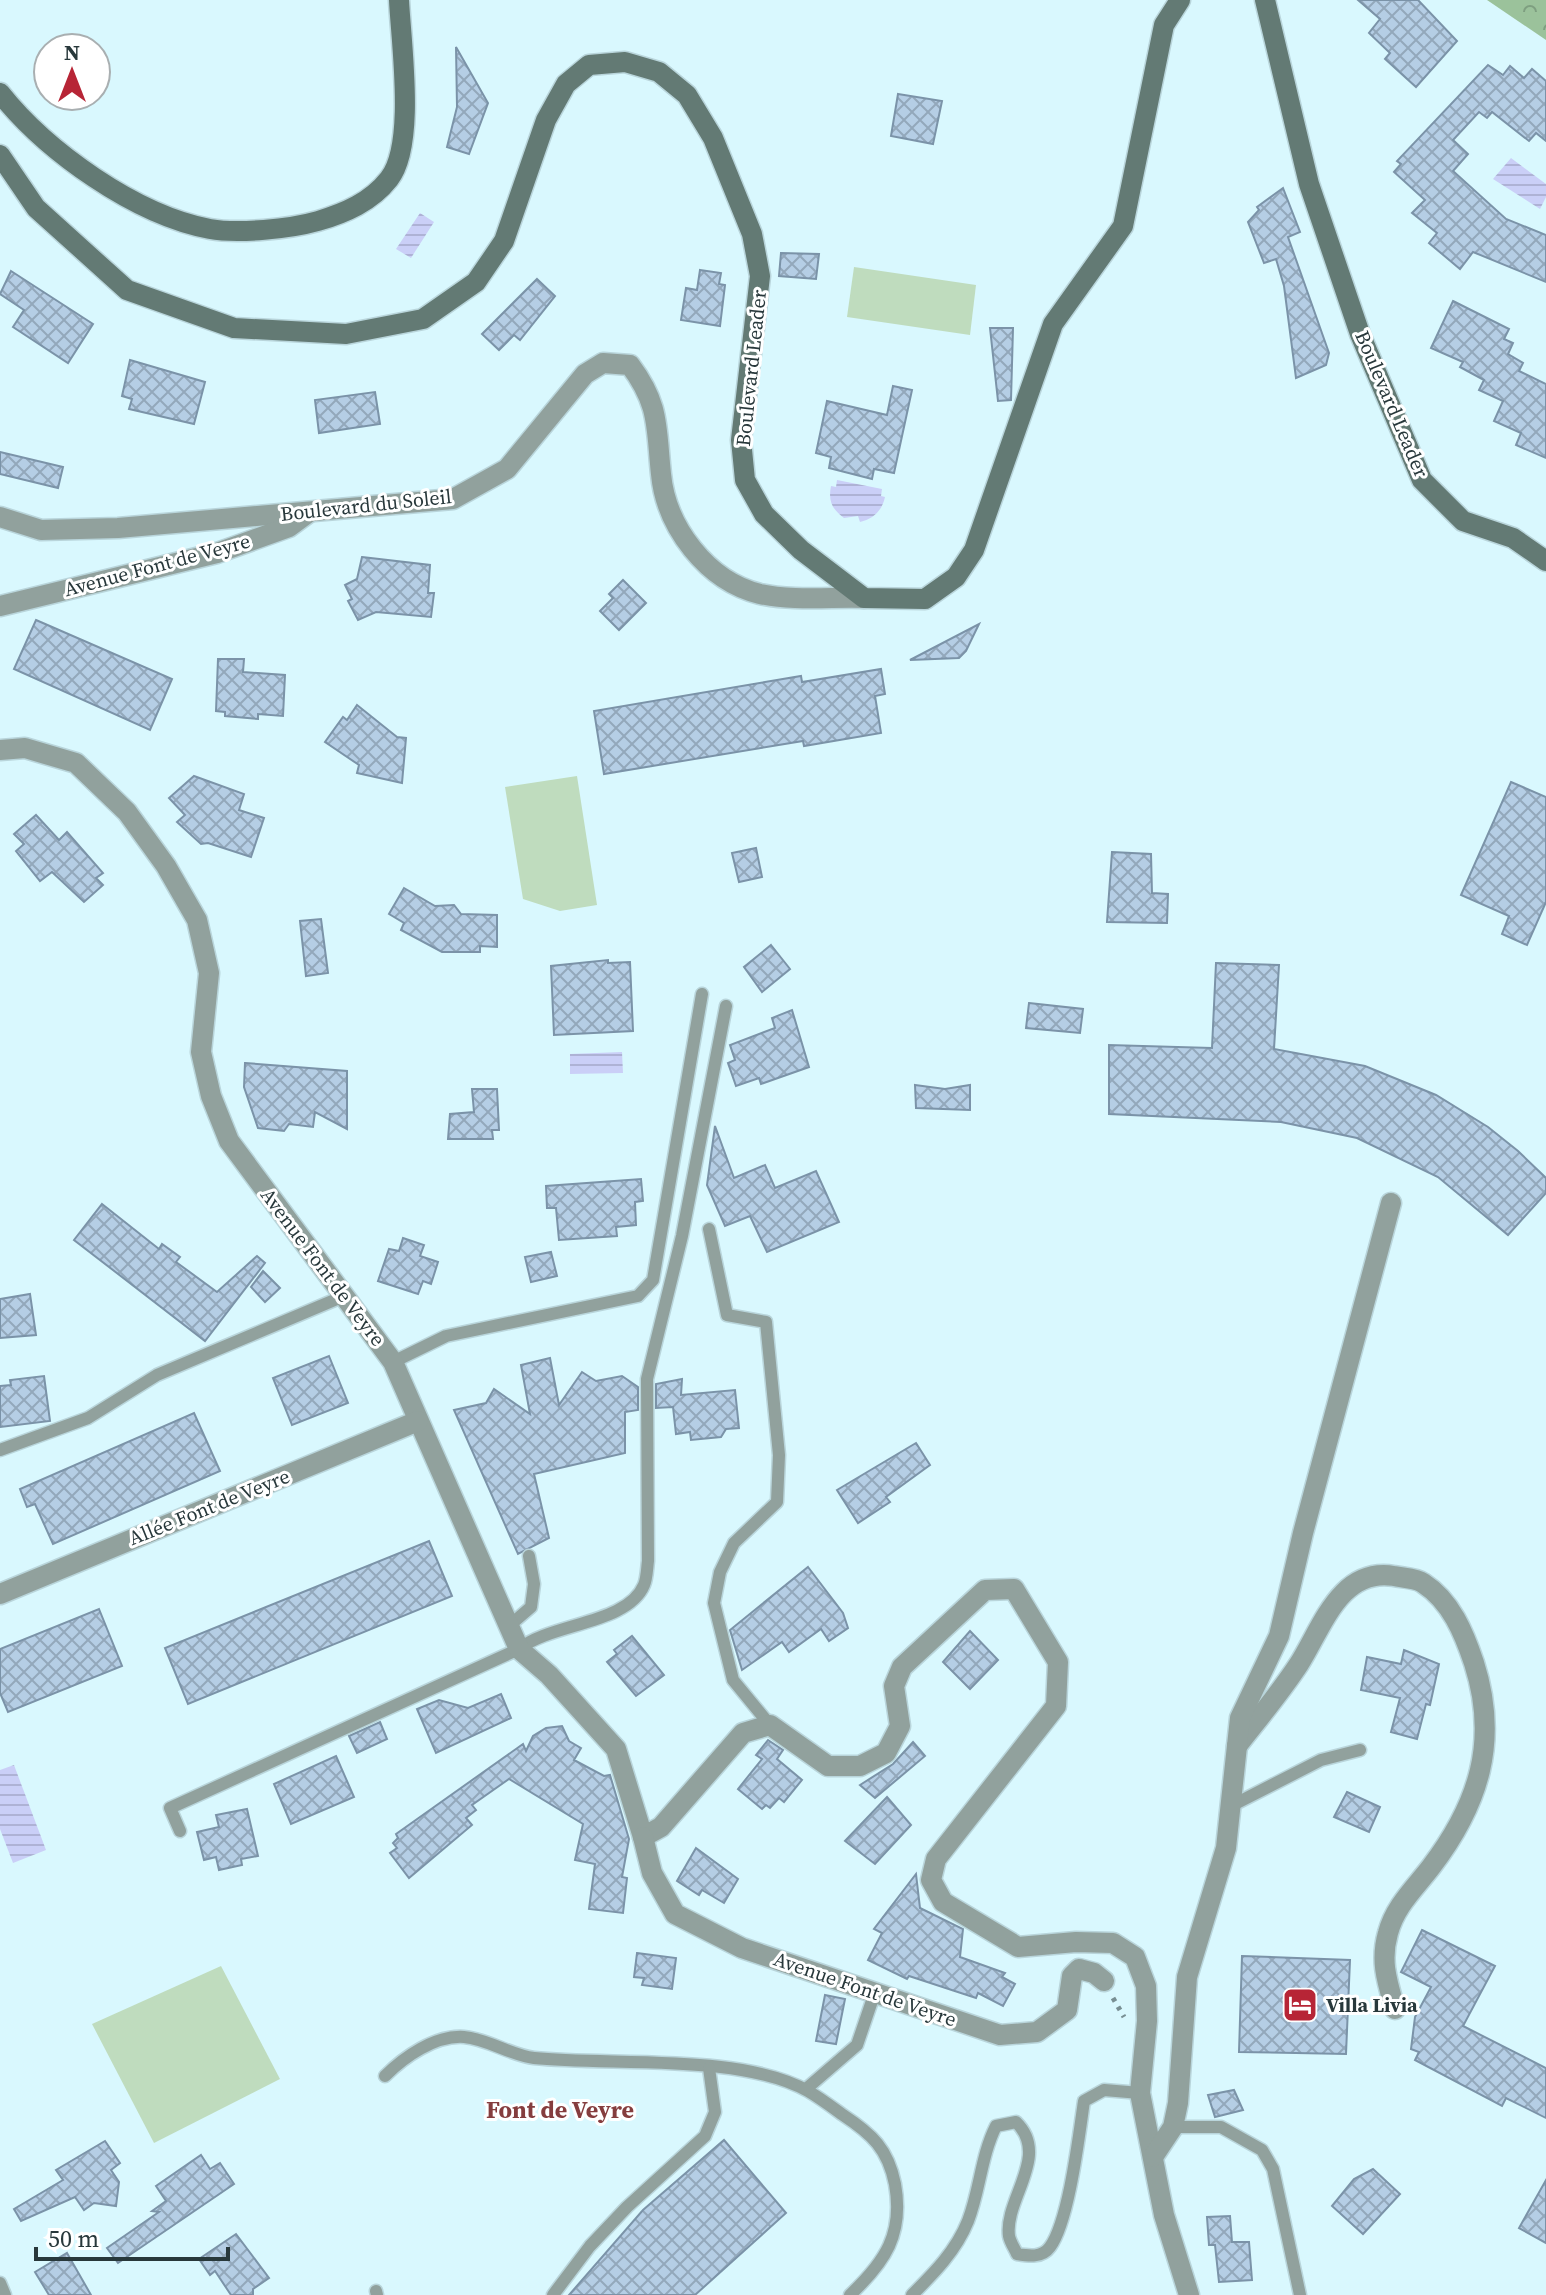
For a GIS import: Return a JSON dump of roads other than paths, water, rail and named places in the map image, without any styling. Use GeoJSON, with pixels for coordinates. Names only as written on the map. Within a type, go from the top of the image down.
{"type":"FeatureCollection","features":[{"type":"Feature","properties":{"kind":"street"},"geometry":{"type":"LineString","coordinates":[[0,93],[28,128],[86,172],[159,212],[211,229],[296,227],[352,211],[391,178],[404,139],[399,0]]}},
{"type":"Feature","properties":{"kind":"street"},"geometry":{"type":"LineString","coordinates":[[864,598],[925,599],[956,577],[974,550],[1053,324],[1123,226],[1164,25],[1180,0]]}},
{"type":"Feature","properties":{"kind":"street","name":"Boulevard Leader"},"geometry":{"type":"LineString","coordinates":[[1265,0],[1309,184],[1360,334],[1422,480],[1463,521],[1513,538],[1546,561]]}},
{"type":"Feature","properties":{"kind":"street","name":"Boulevard Leader"},"geometry":{"type":"LineString","coordinates":[[0,155],[36,208],[127,290],[234,328],[346,334],[423,319],[476,282],[504,241],[546,120],[566,84],[589,65],[625,62],[659,72],[687,95],[713,138],[752,234],[760,276],[741,440],[745,480],[764,514],[801,550],[864,598]]}},
{"type":"Feature","properties":{"kind":"street","name":"Boulevard du Soleil"},"geometry":{"type":"LineString","coordinates":[[0,517],[41,530],[453,499],[507,469],[585,374],[603,363],[630,365],[648,389],[659,435],[663,492],[687,545],[726,581],[761,594],[864,598]]}},
{"type":"Feature","properties":{"kind":"street","name":"Avenue Font de Veyre"},"geometry":{"type":"LineString","coordinates":[[0,606],[217,553],[289,527],[309,512]]}},
{"type":"Feature","properties":{"kind":"street","name":"Avenue Font de Veyre"},"geometry":{"type":"LineString","coordinates":[[0,750],[25,748],[76,763],[127,812],[166,866],[197,920],[209,973],[201,1052],[211,1096],[229,1141],[393,1362],[519,1649],[549,1675],[616,1749],[652,1873],[675,1914],[742,1948],[809,1968],[874,1995],[894,1998],[1000,2035],[1037,2032],[1067,2010],[1072,1976],[1079,1969],[1094,1973],[1104,1981]]}},
{"type":"Feature","properties":{"kind":"street"},"geometry":{"type":"LineString","coordinates":[[1153,2157],[1173,2127],[1178,2103],[1187,1977],[1226,1848],[1234,1750],[1240,1718],[1279,1636],[1303,1533],[1391,1203]]}},
{"type":"Feature","properties":{"kind":"street","name":"Allée Font de Veyre"},"geometry":{"type":"LineString","coordinates":[[0,1594],[418,1421]]}},
{"type":"Feature","properties":{"kind":"street"},"geometry":{"type":"LineString","coordinates":[[1234,1750],[1276,1698],[1341,1594],[1362,1578],[1387,1575],[1421,1581],[1447,1604],[1469,1647],[1483,1692],[1484,1742],[1475,1798],[1431,1867],[1402,1901],[1388,1930],[1382,1963],[1395,2009]]}},
{"type":"Feature","properties":{"kind":"street"},"geometry":{"type":"LineString","coordinates":[[643,1837],[661,1827],[743,1733],[770,1725],[828,1766],[860,1766],[886,1753],[900,1726],[894,1686],[902,1667],[985,1590],[1014,1589],[1058,1662],[1056,1706],[936,1859],[931,1880],[943,1902],[1018,1947],[1076,1942],[1113,1943],[1135,1957],[1146,1986],[1147,2021],[1140,2093],[1164,2215],[1189,2295]]}},
{"type":"Feature","properties":{"kind":"lane"},"geometry":{"type":"LineString","coordinates":[[393,1362],[446,1336],[638,1296],[653,1280],[702,994]]}},
{"type":"Feature","properties":{"kind":"lane"},"geometry":{"type":"LineString","coordinates":[[180,1831],[170,1808],[519,1649],[536,1636],[627,1606],[644,1586],[648,1561],[647,1379],[682,1236],[726,1006]]}},
{"type":"Feature","properties":{"kind":"lane"},"geometry":{"type":"LineString","coordinates":[[709,1229],[727,1315],[766,1322],[779,1455],[777,1502],[734,1543],[720,1572],[714,1603],[733,1680],[770,1725]]}},
{"type":"Feature","properties":{"kind":"lane"},"geometry":{"type":"LineString","coordinates":[[0,1450],[88,1418],[157,1375],[344,1296]]}},
{"type":"Feature","properties":{"kind":"lane"},"geometry":{"type":"LineString","coordinates":[[509,1626],[531,1607],[534,1584],[529,1556]]}},
{"type":"Feature","properties":{"kind":"lane"},"geometry":{"type":"LineString","coordinates":[[1229,1807],[1321,1760],[1360,1750]]}},
{"type":"Feature","properties":{"kind":"lane"},"geometry":{"type":"LineString","coordinates":[[806,2089],[857,2045],[874,1995]]}},
{"type":"Feature","properties":{"kind":"lane"},"geometry":{"type":"LineString","coordinates":[[385,2076],[398,2063],[437,2041],[465,2037],[521,2056],[745,2071],[806,2089],[866,2130],[890,2160],[899,2208],[893,2240],[869,2277],[850,2295]]}},
{"type":"Feature","properties":{"kind":"lane"},"geometry":{"type":"LineString","coordinates":[[553,2295],[590,2246],[627,2207],[705,2136],[715,2112],[709,2068]]}},
{"type":"Feature","properties":{"kind":"lane"},"geometry":{"type":"LineString","coordinates":[[912,2295],[945,2262],[968,2221],[987,2144],[996,2126],[1016,2122],[1026,2132],[1030,2149],[1009,2235],[1017,2254],[1034,2257],[1050,2248],[1060,2225],[1084,2101],[1104,2090],[1140,2093]]}},
{"type":"Feature","properties":{"kind":"lane"},"geometry":{"type":"LineString","coordinates":[[1173,2127],[1221,2127],[1262,2150],[1273,2169],[1300,2295]]}},
{"type":"Feature","properties":{"kind":"lane"},"geometry":{"type":"LineString","coordinates":[[0,2283],[5,2295]]}},
{"type":"Feature","properties":{"kind":"water"},"geometry":{"type":"Polygon","coordinates":[[[1511,158],[1546,184],[1546,197],[1540,209],[1493,179],[1511,158]]]}},
{"type":"Feature","properties":{"kind":"water"},"geometry":{"type":"Polygon","coordinates":[[[420,213],[434,222],[411,258],[396,249],[420,213]]]}},
{"type":"Feature","properties":{"kind":"water"},"geometry":{"type":"Polygon","coordinates":[[[837,480],[882,489],[884,502],[869,519],[860,522],[858,516],[844,518],[834,508],[830,496],[831,486],[836,487],[837,480]]]}},
{"type":"Feature","properties":{"kind":"water"},"geometry":{"type":"Polygon","coordinates":[[[622,1052],[623,1073],[570,1074],[570,1054],[622,1052]]]}},
{"type":"Feature","properties":{"kind":"water"},"geometry":{"type":"Polygon","coordinates":[[[14,1765],[46,1850],[13,1863],[0,1829],[0,1770],[14,1765]]]}},
{"type":"Feature","properties":{"kind":"place","name":"Villa Livia"},"geometry":{"type":"Point","coordinates":[1300,2005]}},
{"type":"Feature","properties":{"kind":"district","name":"Font de Veyre"},"geometry":{"type":"Point","coordinates":[560,2110]}}]}
